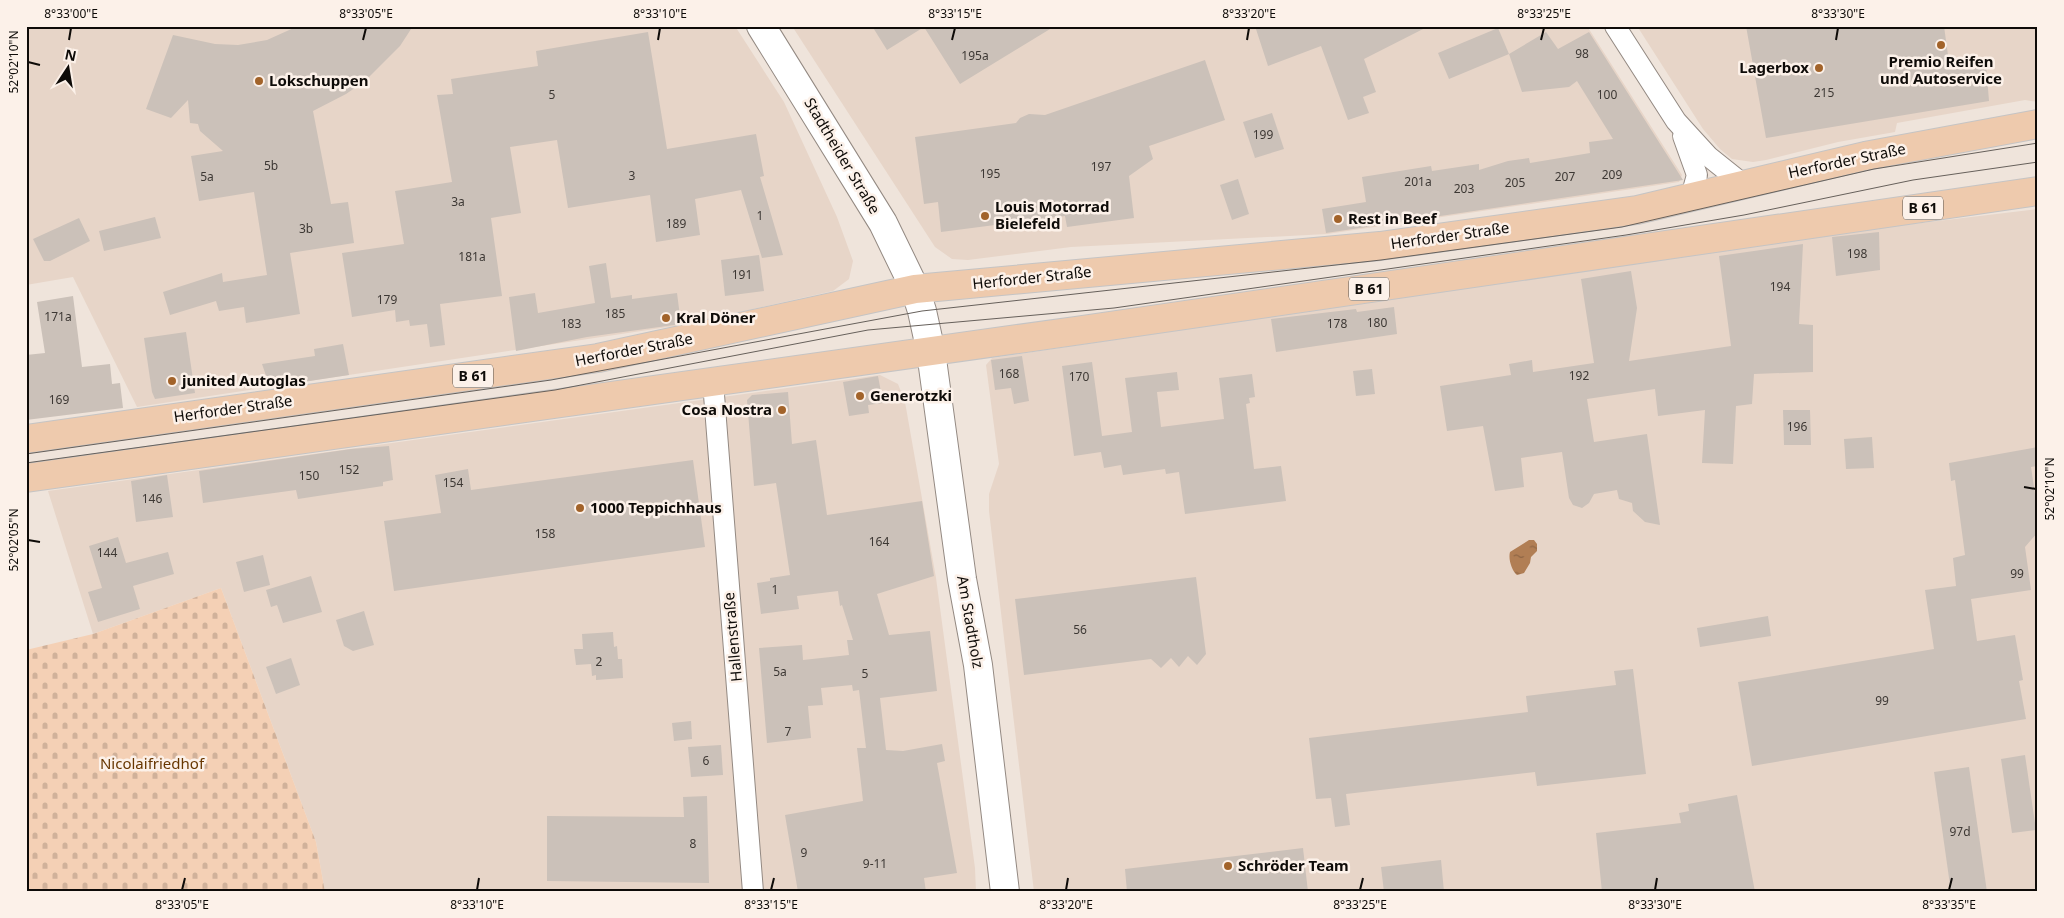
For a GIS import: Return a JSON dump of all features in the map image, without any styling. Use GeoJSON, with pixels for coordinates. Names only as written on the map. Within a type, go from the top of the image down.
{"type":"FeatureCollection","features":[{"type":"Feature","properties":{"kind":"main road","name":"Herforder Straße"},"geometry":{"type":"LineString","coordinates":[[26,439],[598,358],[915,289],[1380,246],[1637,210],[1865,156],[2038,124]]}},
{"type":"Feature","properties":{"kind":"main road","name":"B 61"},"geometry":{"type":"LineString","coordinates":[[26,478],[931,352],[2038,191]]}},
{"type":"Feature","properties":{"kind":"street","name":"Stadtheider Straße"},"geometry":{"type":"LineString","coordinates":[[761,26],[883,223],[915,289],[931,352]]}},
{"type":"Feature","properties":{"kind":"street"},"geometry":{"type":"LineString","coordinates":[[1615,26],[1676,121],[1708,156],[1743,184]]}},
{"type":"Feature","properties":{"kind":"street"},"geometry":{"type":"LineString","coordinates":[[1676,121],[1697,175],[1691,197]]}},
{"type":"Feature","properties":{"kind":"street","name":"Am Stadtholz"},"geometry":{"type":"LineString","coordinates":[[931,352],[961,570],[978,664],[1005,892]]}},
{"type":"Feature","properties":{"kind":"street","name":"Hallenstraße"},"geometry":{"type":"LineString","coordinates":[[712,382],[753,892]]}},
{"type":"Feature","properties":{"kind":"shaded area"},"geometry":{"type":"Polygon","coordinates":[[[26,26],[735,26],[784,102],[837,217],[853,261],[849,279],[833,291],[681,325],[137,407],[73,277],[26,285],[26,26]]]}},
{"type":"Feature","properties":{"kind":"shaded area"},"geometry":{"type":"Polygon","coordinates":[[[792,26],[1587,26],[1682,175],[1679,182],[1327,234],[1071,247],[968,260],[952,259],[935,247],[792,26]]]}},
{"type":"Feature","properties":{"kind":"shaded area"},"geometry":{"type":"Polygon","coordinates":[[[1637,26],[2038,26],[2038,102],[2025,100],[1897,123],[1895,132],[1838,142],[1766,160],[1753,162],[1732,159],[1720,149],[1703,129],[1637,26]]]}},
{"type":"Feature","properties":{"kind":"shaded area"},"geometry":{"type":"Polygon","coordinates":[[[2038,209],[2038,892],[1034,892],[989,511],[989,494],[999,464],[986,365],[992,358],[1812,236],[2038,209]]]}},
{"type":"Feature","properties":{"kind":"shaded area"},"geometry":{"type":"Polygon","coordinates":[[[880,375],[898,384],[905,402],[936,578],[975,868],[976,892],[325,892],[316,842],[221,588],[93,634],[48,491],[880,375]]]}},
{"type":"Feature","properties":{"kind":"green space","name":"Nicolaifriedhof"},"geometry":{"type":"Polygon","coordinates":[[[221,588],[316,842],[325,892],[26,892],[26,650],[93,634],[221,588]]]}},
{"type":"Feature","properties":{"kind":"water"},"geometry":{"type":"Polygon","coordinates":[[[1529,540],[1534,540],[1537,544],[1537,551],[1531,557],[1524,573],[1517,575],[1511,565],[1510,552],[1529,540]]]}},
{"type":"Feature","properties":{"kind":"building"},"geometry":{"type":"Polygon","coordinates":[[[298,26],[413,26],[400,46],[365,81],[346,94],[313,111],[331,204],[348,202],[354,243],[290,253],[300,314],[246,323],[244,307],[219,311],[216,301],[170,315],[163,292],[222,273],[223,282],[267,275],[254,192],[199,201],[191,156],[223,151],[200,131],[198,124],[190,123],[188,100],[171,118],[146,109],[173,35],[215,44],[238,45],[267,40],[298,26]]]}},
{"type":"Feature","properties":{"kind":"building"},"geometry":{"type":"Polygon","coordinates":[[[872,26],[1055,26],[960,84],[924,27],[887,50],[872,26]]]}},
{"type":"Feature","properties":{"kind":"building"},"geometry":{"type":"Polygon","coordinates":[[[1255,26],[1429,26],[1364,59],[1376,92],[1363,97],[1369,113],[1348,120],[1321,46],[1268,66],[1255,26]]]}},
{"type":"Feature","properties":{"kind":"building"},"geometry":{"type":"Polygon","coordinates":[[[1746,26],[1944,26],[1950,70],[1986,64],[1989,101],[1766,138],[1746,26]]]}},
{"type":"Feature","properties":{"kind":"building"},"geometry":{"type":"Polygon","coordinates":[[[1498,28],[1509,54],[1449,79],[1438,53],[1498,28]]]}},
{"type":"Feature","properties":{"kind":"building"},"geometry":{"type":"Polygon","coordinates":[[[648,32],[667,149],[756,134],[764,176],[760,177],[783,255],[762,258],[741,190],[695,199],[700,235],[656,242],[650,195],[568,208],[557,140],[510,147],[521,213],[491,218],[502,296],[440,304],[445,345],[430,347],[427,324],[410,326],[409,320],[396,322],[395,310],[352,317],[342,253],[404,244],[395,191],[452,182],[437,95],[453,94],[451,79],[538,66],[536,51],[648,32]]]}},
{"type":"Feature","properties":{"kind":"building"},"geometry":{"type":"Polygon","coordinates":[[[1546,32],[1558,49],[1589,32],[1683,180],[1326,233],[1322,209],[1366,202],[1362,177],[1431,166],[1432,171],[1479,164],[1479,170],[1508,161],[1529,158],[1530,163],[1590,153],[1589,142],[1613,139],[1577,81],[1569,87],[1522,92],[1509,54],[1546,32]]]}},
{"type":"Feature","properties":{"kind":"building"},"geometry":{"type":"Polygon","coordinates":[[[1205,60],[1225,120],[1149,146],[1153,159],[1129,176],[1134,218],[1067,227],[1065,216],[941,232],[938,202],[924,204],[915,137],[1016,123],[1020,118],[1029,114],[1045,115],[1205,60]]]}},
{"type":"Feature","properties":{"kind":"building"},"geometry":{"type":"Polygon","coordinates":[[[1272,113],[1284,149],[1255,158],[1243,122],[1272,113]]]}},
{"type":"Feature","properties":{"kind":"building"},"geometry":{"type":"Polygon","coordinates":[[[1238,179],[1249,214],[1232,220],[1220,185],[1238,179]]]}},
{"type":"Feature","properties":{"kind":"building"},"geometry":{"type":"Polygon","coordinates":[[[155,217],[161,238],[104,251],[99,231],[155,217]]]}},
{"type":"Feature","properties":{"kind":"building"},"geometry":{"type":"Polygon","coordinates":[[[79,218],[90,241],[50,261],[44,261],[33,239],[79,218]]]}},
{"type":"Feature","properties":{"kind":"building"},"geometry":{"type":"Polygon","coordinates":[[[1879,232],[1880,270],[1836,276],[1832,237],[1879,232]]]}},
{"type":"Feature","properties":{"kind":"building"},"geometry":{"type":"Polygon","coordinates":[[[1803,244],[1799,324],[1813,325],[1813,372],[1754,374],[1752,404],[1736,406],[1733,464],[1702,463],[1705,410],[1658,416],[1655,389],[1587,399],[1594,442],[1647,434],[1660,525],[1645,522],[1633,511],[1632,503],[1619,499],[1617,490],[1594,494],[1589,503],[1582,508],[1573,505],[1569,498],[1562,452],[1521,458],[1524,487],[1495,491],[1483,426],[1447,431],[1440,386],[1511,375],[1509,364],[1532,360],[1533,372],[1594,363],[1581,279],[1631,271],[1637,308],[1629,361],[1731,346],[1719,256],[1803,244]]]}},
{"type":"Feature","properties":{"kind":"building"},"geometry":{"type":"Polygon","coordinates":[[[759,255],[764,291],[725,296],[721,260],[759,255]]]}},
{"type":"Feature","properties":{"kind":"building"},"geometry":{"type":"Polygon","coordinates":[[[606,263],[611,298],[632,295],[632,299],[677,293],[681,324],[587,337],[516,351],[509,297],[535,293],[538,313],[595,303],[589,266],[606,263]]]}},
{"type":"Feature","properties":{"kind":"building"},"geometry":{"type":"Polygon","coordinates":[[[73,296],[82,367],[110,364],[112,384],[120,383],[123,408],[26,420],[26,355],[45,353],[37,302],[73,296]]]}},
{"type":"Feature","properties":{"kind":"building"},"geometry":{"type":"Polygon","coordinates":[[[1394,307],[1397,334],[1276,352],[1271,319],[1356,309],[1357,312],[1394,307]]]}},
{"type":"Feature","properties":{"kind":"building"},"geometry":{"type":"Polygon","coordinates":[[[186,332],[195,393],[155,399],[152,392],[144,338],[186,332]]]}},
{"type":"Feature","properties":{"kind":"building"},"geometry":{"type":"Polygon","coordinates":[[[343,344],[349,375],[270,387],[262,364],[315,356],[314,349],[343,344]]]}},
{"type":"Feature","properties":{"kind":"building"},"geometry":{"type":"Polygon","coordinates":[[[1022,356],[1029,401],[1014,404],[1011,388],[995,390],[991,360],[1022,356]]]}},
{"type":"Feature","properties":{"kind":"building"},"geometry":{"type":"Polygon","coordinates":[[[1092,362],[1102,436],[1132,432],[1125,378],[1177,372],[1179,390],[1157,392],[1161,427],[1224,419],[1219,378],[1252,374],[1255,397],[1249,398],[1250,403],[1246,404],[1254,469],[1281,466],[1286,501],[1185,514],[1179,472],[1166,474],[1165,469],[1123,475],[1121,465],[1104,468],[1101,452],[1074,456],[1062,366],[1092,362]]]}},
{"type":"Feature","properties":{"kind":"building"},"geometry":{"type":"Polygon","coordinates":[[[1372,369],[1375,394],[1356,396],[1353,371],[1372,369]]]}},
{"type":"Feature","properties":{"kind":"building"},"geometry":{"type":"Polygon","coordinates":[[[878,376],[883,403],[868,405],[869,413],[849,416],[843,382],[878,376]]]}},
{"type":"Feature","properties":{"kind":"building"},"geometry":{"type":"Polygon","coordinates":[[[788,392],[792,444],[816,440],[827,515],[922,501],[934,576],[877,594],[889,635],[930,631],[937,691],[880,698],[886,750],[903,751],[942,744],[945,761],[937,763],[957,873],[924,878],[926,892],[798,892],[785,815],[863,801],[857,748],[866,748],[859,690],[853,691],[852,685],[821,688],[823,705],[808,706],[811,738],[767,743],[759,648],[802,645],[803,660],[849,655],[847,640],[853,640],[842,605],[840,606],[838,591],[797,596],[799,609],[761,614],[757,583],[770,581],[770,578],[790,575],[776,483],[754,486],[747,400],[752,395],[788,392]]]}},
{"type":"Feature","properties":{"kind":"building"},"geometry":{"type":"Polygon","coordinates":[[[1783,410],[1810,410],[1811,445],[1784,445],[1783,410]]]}},
{"type":"Feature","properties":{"kind":"building"},"geometry":{"type":"Polygon","coordinates":[[[1872,437],[1874,468],[1846,469],[1844,439],[1872,437]]]}},
{"type":"Feature","properties":{"kind":"building"},"geometry":{"type":"Polygon","coordinates":[[[389,446],[393,480],[383,482],[383,486],[298,499],[296,490],[203,503],[199,471],[351,449],[389,446]]]}},
{"type":"Feature","properties":{"kind":"building"},"geometry":{"type":"Polygon","coordinates":[[[2038,447],[2038,466],[2031,467],[2038,514],[2038,532],[2025,547],[2031,590],[1971,599],[1977,641],[2015,635],[2023,680],[2019,681],[2026,719],[1752,766],[1738,682],[1934,649],[1925,590],[1956,586],[1953,558],[1965,555],[1955,480],[1951,481],[1949,463],[2038,447]]]}},
{"type":"Feature","properties":{"kind":"building"},"geometry":{"type":"Polygon","coordinates":[[[693,460],[705,547],[394,591],[384,521],[441,513],[435,475],[468,469],[471,490],[693,460]]]}},
{"type":"Feature","properties":{"kind":"building"},"geometry":{"type":"Polygon","coordinates":[[[167,475],[173,517],[136,522],[131,481],[167,475]]]}},
{"type":"Feature","properties":{"kind":"building"},"geometry":{"type":"Polygon","coordinates":[[[118,537],[126,563],[168,552],[174,574],[133,586],[140,609],[98,622],[88,592],[102,588],[89,546],[118,537]]]}},
{"type":"Feature","properties":{"kind":"building"},"geometry":{"type":"Polygon","coordinates":[[[263,555],[270,585],[244,592],[236,562],[263,555]]]}},
{"type":"Feature","properties":{"kind":"building"},"geometry":{"type":"Polygon","coordinates":[[[311,576],[322,612],[283,623],[277,605],[271,607],[266,590],[311,576]]]}},
{"type":"Feature","properties":{"kind":"building"},"geometry":{"type":"Polygon","coordinates":[[[1196,577],[1206,654],[1197,665],[1188,656],[1179,667],[1171,658],[1161,668],[1151,659],[1024,675],[1015,599],[1196,577]]]}},
{"type":"Feature","properties":{"kind":"building"},"geometry":{"type":"Polygon","coordinates":[[[364,611],[374,645],[353,651],[344,646],[336,620],[364,611]]]}},
{"type":"Feature","properties":{"kind":"building"},"geometry":{"type":"Polygon","coordinates":[[[1768,616],[1771,636],[1700,647],[1697,628],[1768,616]]]}},
{"type":"Feature","properties":{"kind":"building"},"geometry":{"type":"Polygon","coordinates":[[[613,632],[614,647],[617,646],[618,659],[622,659],[623,678],[596,680],[596,675],[592,676],[591,664],[576,665],[574,649],[583,649],[582,634],[613,632]]]}},
{"type":"Feature","properties":{"kind":"building"},"geometry":{"type":"Polygon","coordinates":[[[291,658],[300,685],[276,694],[266,667],[291,658]]]}},
{"type":"Feature","properties":{"kind":"building"},"geometry":{"type":"Polygon","coordinates":[[[1633,669],[1646,774],[1537,786],[1535,772],[1346,794],[1350,825],[1335,827],[1331,798],[1316,799],[1309,738],[1528,712],[1526,696],[1616,685],[1614,671],[1633,669]]]}},
{"type":"Feature","properties":{"kind":"building"},"geometry":{"type":"Polygon","coordinates":[[[691,721],[692,739],[674,741],[672,723],[691,721]]]}},
{"type":"Feature","properties":{"kind":"building"},"geometry":{"type":"Polygon","coordinates":[[[721,745],[723,775],[691,777],[688,747],[721,745]]]}},
{"type":"Feature","properties":{"kind":"building"},"geometry":{"type":"Polygon","coordinates":[[[2025,755],[2036,830],[2012,833],[2001,759],[2025,755]]]}},
{"type":"Feature","properties":{"kind":"building"},"geometry":{"type":"Polygon","coordinates":[[[1969,767],[1987,892],[1951,892],[1934,772],[1969,767]]]}},
{"type":"Feature","properties":{"kind":"building"},"geometry":{"type":"Polygon","coordinates":[[[1737,795],[1755,892],[1602,892],[1596,833],[1681,823],[1679,813],[1689,811],[1688,804],[1737,795]]]}},
{"type":"Feature","properties":{"kind":"building"},"geometry":{"type":"Polygon","coordinates":[[[707,796],[709,883],[547,881],[547,816],[684,817],[683,797],[707,796]]]}},
{"type":"Feature","properties":{"kind":"building"},"geometry":{"type":"Polygon","coordinates":[[[1303,848],[1308,892],[1127,892],[1125,869],[1303,848]]]}},
{"type":"Feature","properties":{"kind":"building"},"geometry":{"type":"Polygon","coordinates":[[[1441,860],[1444,892],[1384,892],[1381,867],[1441,860]]]}},
{"type":"Feature","properties":{"kind":"tram line"},"geometry":{"type":"LineString","coordinates":[[26,454],[551,380],[922,311],[1381,260],[1622,227],[1874,169],[2038,143]]}},
{"type":"Feature","properties":{"kind":"tram line"},"geometry":{"type":"LineString","coordinates":[[26,463],[555,390],[868,330],[1114,308],[1626,235],[1744,215],[1913,180],[2038,162]]}},
{"type":"Feature","properties":{"kind":"place","name":"Premio Reifen und Autoservice"},"geometry":{"type":"Point","coordinates":[1941,45]}},
{"type":"Feature","properties":{"kind":"place","name":"Lagerbox"},"geometry":{"type":"Point","coordinates":[1819,68]}},
{"type":"Feature","properties":{"kind":"place","name":"Lokschuppen"},"geometry":{"type":"Point","coordinates":[259,81]}},
{"type":"Feature","properties":{"kind":"place","name":"Louis Motorrad Bielefeld"},"geometry":{"type":"Point","coordinates":[985,216]}},
{"type":"Feature","properties":{"kind":"place","name":"Rest in Beef"},"geometry":{"type":"Point","coordinates":[1338,219]}},
{"type":"Feature","properties":{"kind":"place","name":"Kral Döner"},"geometry":{"type":"Point","coordinates":[666,318]}},
{"type":"Feature","properties":{"kind":"place","name":"junited Autoglas"},"geometry":{"type":"Point","coordinates":[172,381]}},
{"type":"Feature","properties":{"kind":"place","name":"Generotzki"},"geometry":{"type":"Point","coordinates":[860,396]}},
{"type":"Feature","properties":{"kind":"place","name":"Cosa Nostra"},"geometry":{"type":"Point","coordinates":[782,410]}},
{"type":"Feature","properties":{"kind":"place","name":"1000 Teppichhaus"},"geometry":{"type":"Point","coordinates":[580,508]}},
{"type":"Feature","properties":{"kind":"place","name":"Schröder Team"},"geometry":{"type":"Point","coordinates":[1228,866]}}]}
